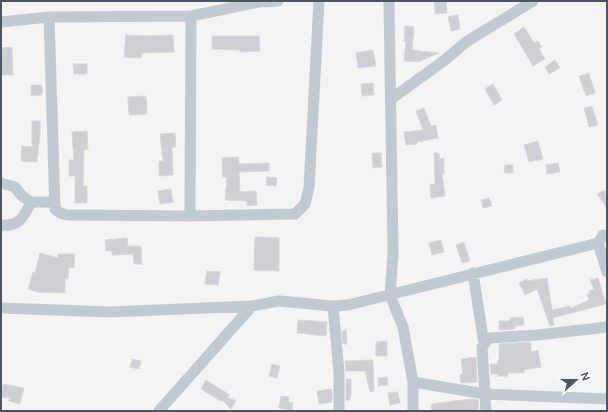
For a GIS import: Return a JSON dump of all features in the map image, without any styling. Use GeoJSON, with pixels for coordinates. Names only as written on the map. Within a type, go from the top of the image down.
{"type":"FeatureCollection","features":[{"type":"Feature","properties":{"kind":"street"},"geometry":{"type":"LineString","coordinates":[[1,22],[49,17],[191,16],[259,2],[278,1]]}},
{"type":"Feature","properties":{"kind":"street"},"geometry":{"type":"LineString","coordinates":[[49,17],[55,209],[60,213],[67,215],[190,216],[295,214],[305,204],[309,188],[319,1]]}},
{"type":"Feature","properties":{"kind":"street"},"geometry":{"type":"LineString","coordinates":[[389,1],[393,254],[390,295],[404,327],[413,382],[413,411]]}},
{"type":"Feature","properties":{"kind":"street"},"geometry":{"type":"LineString","coordinates":[[391,99],[445,60],[466,42],[533,1]]}},
{"type":"Feature","properties":{"kind":"street"},"geometry":{"type":"LineString","coordinates":[[190,216],[191,16]]}},
{"type":"Feature","properties":{"kind":"street"},"geometry":{"type":"LineString","coordinates":[[1,183],[16,187],[22,196],[31,202],[55,202]]}},
{"type":"Feature","properties":{"kind":"street"},"geometry":{"type":"LineString","coordinates":[[1,225],[6,226],[18,223],[25,215],[31,202]]}},
{"type":"Feature","properties":{"kind":"street"},"geometry":{"type":"LineString","coordinates":[[1,308],[110,312],[252,306],[279,301],[333,306],[348,305],[600,239],[607,272]]}},
{"type":"Feature","properties":{"kind":"street"},"geometry":{"type":"LineString","coordinates":[[473,273],[484,344]]}},
{"type":"Feature","properties":{"kind":"street"},"geometry":{"type":"LineString","coordinates":[[159,411],[252,306]]}},
{"type":"Feature","properties":{"kind":"street"},"geometry":{"type":"LineString","coordinates":[[333,306],[339,373],[340,411]]}},
{"type":"Feature","properties":{"kind":"street"},"geometry":{"type":"LineString","coordinates":[[486,411],[482,347],[489,338],[538,335],[607,327]]}},
{"type":"Feature","properties":{"kind":"street"},"geometry":{"type":"LineString","coordinates":[[413,382],[485,394],[607,399]]}},
{"type":"Feature","properties":{"kind":"building"},"geometry":{"type":"Polygon","coordinates":[[[434,1],[446,1],[447,13],[435,14],[434,1]]]}},
{"type":"Feature","properties":{"kind":"building"},"geometry":{"type":"Polygon","coordinates":[[[458,15],[460,29],[451,31],[448,17],[458,15]]]}},
{"type":"Feature","properties":{"kind":"building"},"geometry":{"type":"Polygon","coordinates":[[[405,26],[414,27],[412,50],[439,53],[418,62],[404,61],[406,41],[404,41],[405,26]]]}},
{"type":"Feature","properties":{"kind":"building"},"geometry":{"type":"Polygon","coordinates":[[[524,27],[534,43],[538,41],[542,47],[539,49],[545,59],[533,66],[514,34],[524,27]]]}},
{"type":"Feature","properties":{"kind":"building"},"geometry":{"type":"Polygon","coordinates":[[[126,35],[173,35],[174,52],[142,53],[141,58],[124,57],[126,35]]]}},
{"type":"Feature","properties":{"kind":"building"},"geometry":{"type":"Polygon","coordinates":[[[212,36],[259,36],[260,51],[240,52],[240,50],[212,49],[212,36]]]}},
{"type":"Feature","properties":{"kind":"building"},"geometry":{"type":"Polygon","coordinates":[[[12,47],[13,75],[1,75],[1,48],[12,47]]]}},
{"type":"Feature","properties":{"kind":"building"},"geometry":{"type":"Polygon","coordinates":[[[373,50],[376,66],[358,68],[356,53],[373,50]]]}},
{"type":"Feature","properties":{"kind":"building"},"geometry":{"type":"Polygon","coordinates":[[[555,60],[560,68],[549,74],[545,67],[555,60]]]}},
{"type":"Feature","properties":{"kind":"building"},"geometry":{"type":"Polygon","coordinates":[[[73,64],[87,64],[87,74],[74,74],[73,64]]]}},
{"type":"Feature","properties":{"kind":"building"},"geometry":{"type":"Polygon","coordinates":[[[589,73],[595,93],[586,96],[579,76],[589,73]]]}},
{"type":"Feature","properties":{"kind":"building"},"geometry":{"type":"Polygon","coordinates":[[[373,83],[374,95],[362,96],[361,84],[373,83]]]}},
{"type":"Feature","properties":{"kind":"building"},"geometry":{"type":"Polygon","coordinates":[[[493,84],[502,100],[494,105],[485,89],[493,84]]]}},
{"type":"Feature","properties":{"kind":"building"},"geometry":{"type":"Polygon","coordinates":[[[31,85],[42,85],[42,95],[31,96],[31,85]]]}},
{"type":"Feature","properties":{"kind":"building"},"geometry":{"type":"Polygon","coordinates":[[[146,96],[147,114],[129,115],[128,97],[146,96]]]}},
{"type":"Feature","properties":{"kind":"building"},"geometry":{"type":"Polygon","coordinates":[[[592,106],[598,125],[589,127],[584,108],[592,106]]]}},
{"type":"Feature","properties":{"kind":"building"},"geometry":{"type":"Polygon","coordinates":[[[424,108],[431,126],[436,125],[438,138],[417,142],[417,144],[406,145],[404,132],[423,130],[416,111],[424,108]]]}},
{"type":"Feature","properties":{"kind":"building"},"geometry":{"type":"Polygon","coordinates":[[[32,121],[40,121],[37,162],[21,161],[22,146],[32,147],[32,121]]]}},
{"type":"Feature","properties":{"kind":"building"},"geometry":{"type":"Polygon","coordinates":[[[87,131],[88,149],[84,150],[83,186],[87,186],[87,203],[75,203],[75,176],[69,176],[69,160],[74,160],[72,132],[87,131]]]}},
{"type":"Feature","properties":{"kind":"building"},"geometry":{"type":"Polygon","coordinates":[[[175,133],[176,147],[172,147],[173,175],[159,176],[159,161],[163,161],[160,134],[175,133]]]}},
{"type":"Feature","properties":{"kind":"building"},"geometry":{"type":"Polygon","coordinates":[[[538,141],[543,159],[529,162],[524,145],[538,141]]]}},
{"type":"Feature","properties":{"kind":"building"},"geometry":{"type":"Polygon","coordinates":[[[372,153],[381,153],[382,167],[373,168],[372,153]]]}},
{"type":"Feature","properties":{"kind":"building"},"geometry":{"type":"Polygon","coordinates":[[[434,153],[439,153],[440,159],[444,158],[444,174],[442,174],[445,196],[431,198],[430,184],[435,184],[434,153]]]}},
{"type":"Feature","properties":{"kind":"building"},"geometry":{"type":"Polygon","coordinates":[[[238,157],[239,164],[269,163],[269,171],[239,172],[240,192],[256,191],[257,205],[247,206],[247,201],[225,200],[227,177],[223,177],[222,158],[238,157]]]}},
{"type":"Feature","properties":{"kind":"building"},"geometry":{"type":"Polygon","coordinates":[[[558,163],[560,172],[547,174],[546,165],[558,163]]]}},
{"type":"Feature","properties":{"kind":"building"},"geometry":{"type":"Polygon","coordinates":[[[505,165],[513,165],[513,173],[504,173],[505,165]]]}},
{"type":"Feature","properties":{"kind":"building"},"geometry":{"type":"Polygon","coordinates":[[[267,177],[277,178],[276,186],[266,185],[267,177]]]}},
{"type":"Feature","properties":{"kind":"building"},"geometry":{"type":"Polygon","coordinates":[[[171,189],[173,202],[160,204],[158,191],[171,189]]]}},
{"type":"Feature","properties":{"kind":"building"},"geometry":{"type":"Polygon","coordinates":[[[604,190],[607,194],[607,208],[597,194],[604,190]]]}},
{"type":"Feature","properties":{"kind":"building"},"geometry":{"type":"Polygon","coordinates":[[[489,198],[492,206],[483,208],[481,200],[489,198]]]}},
{"type":"Feature","properties":{"kind":"building"},"geometry":{"type":"Polygon","coordinates":[[[255,237],[279,238],[279,271],[254,270],[255,237]]]}},
{"type":"Feature","properties":{"kind":"building"},"geometry":{"type":"Polygon","coordinates":[[[127,238],[128,246],[141,246],[142,264],[134,264],[133,254],[112,255],[112,251],[106,251],[105,240],[127,238]]]}},
{"type":"Feature","properties":{"kind":"building"},"geometry":{"type":"Polygon","coordinates":[[[441,240],[444,252],[432,255],[429,243],[441,240]]]}},
{"type":"Feature","properties":{"kind":"building"},"geometry":{"type":"Polygon","coordinates":[[[464,242],[470,261],[462,263],[456,245],[464,242]]]}},
{"type":"Feature","properties":{"kind":"building"},"geometry":{"type":"Polygon","coordinates":[[[40,253],[58,258],[58,254],[75,254],[74,268],[69,267],[68,279],[65,279],[65,293],[37,292],[28,289],[33,272],[35,273],[40,253]]]}},
{"type":"Feature","properties":{"kind":"building"},"geometry":{"type":"Polygon","coordinates":[[[207,271],[220,272],[218,285],[205,284],[207,271]]]}},
{"type":"Feature","properties":{"kind":"building"},"geometry":{"type":"Polygon","coordinates":[[[547,278],[552,310],[570,306],[571,308],[589,300],[587,294],[590,293],[589,291],[594,289],[590,280],[598,278],[606,304],[553,318],[554,325],[550,326],[537,289],[525,295],[519,283],[527,279],[527,281],[547,278]]]}},
{"type":"Feature","properties":{"kind":"building"},"geometry":{"type":"Polygon","coordinates":[[[523,317],[524,325],[515,326],[515,329],[499,330],[499,321],[510,321],[510,318],[523,317]]]}},
{"type":"Feature","properties":{"kind":"building"},"geometry":{"type":"Polygon","coordinates":[[[298,320],[327,322],[326,336],[297,333],[298,320]]]}},
{"type":"Feature","properties":{"kind":"building"},"geometry":{"type":"Polygon","coordinates":[[[346,330],[347,344],[343,344],[342,331],[346,330]]]}},
{"type":"Feature","properties":{"kind":"building"},"geometry":{"type":"Polygon","coordinates":[[[387,341],[387,356],[376,356],[376,342],[387,341]]]}},
{"type":"Feature","properties":{"kind":"building"},"geometry":{"type":"Polygon","coordinates":[[[531,342],[531,352],[538,350],[541,367],[524,370],[524,373],[508,373],[508,376],[491,374],[490,364],[498,364],[499,344],[531,342]]]}},
{"type":"Feature","properties":{"kind":"building"},"geometry":{"type":"Polygon","coordinates":[[[476,357],[477,382],[461,383],[460,375],[463,374],[461,359],[476,357]]]}},
{"type":"Feature","properties":{"kind":"building"},"geometry":{"type":"Polygon","coordinates":[[[132,359],[141,361],[139,369],[130,367],[132,359]]]}},
{"type":"Feature","properties":{"kind":"building"},"geometry":{"type":"Polygon","coordinates":[[[373,360],[374,391],[370,392],[365,371],[346,371],[345,361],[373,360]]]}},
{"type":"Feature","properties":{"kind":"building"},"geometry":{"type":"Polygon","coordinates":[[[272,364],[280,366],[277,378],[269,376],[272,364]]]}},
{"type":"Feature","properties":{"kind":"building"},"geometry":{"type":"Polygon","coordinates":[[[387,377],[388,385],[378,386],[378,378],[387,377]]]}},
{"type":"Feature","properties":{"kind":"building"},"geometry":{"type":"Polygon","coordinates":[[[346,379],[351,379],[350,400],[346,400],[346,379]]]}},
{"type":"Feature","properties":{"kind":"building"},"geometry":{"type":"Polygon","coordinates":[[[206,380],[230,395],[227,397],[236,401],[231,409],[222,400],[220,401],[201,389],[206,380]]]}},
{"type":"Feature","properties":{"kind":"building"},"geometry":{"type":"Polygon","coordinates":[[[3,384],[24,388],[20,404],[9,401],[9,398],[1,397],[3,384]]]}},
{"type":"Feature","properties":{"kind":"building"},"geometry":{"type":"Polygon","coordinates":[[[332,389],[332,402],[319,404],[317,391],[332,389]]]}},
{"type":"Feature","properties":{"kind":"building"},"geometry":{"type":"Polygon","coordinates":[[[398,392],[400,403],[390,405],[388,393],[398,392]]]}},
{"type":"Feature","properties":{"kind":"building"},"geometry":{"type":"Polygon","coordinates":[[[281,396],[289,397],[288,402],[293,403],[292,410],[279,408],[281,396]]]}},
{"type":"Feature","properties":{"kind":"building"},"geometry":{"type":"Polygon","coordinates":[[[471,399],[478,400],[479,411],[432,411],[431,404],[471,399]]]}}]}
